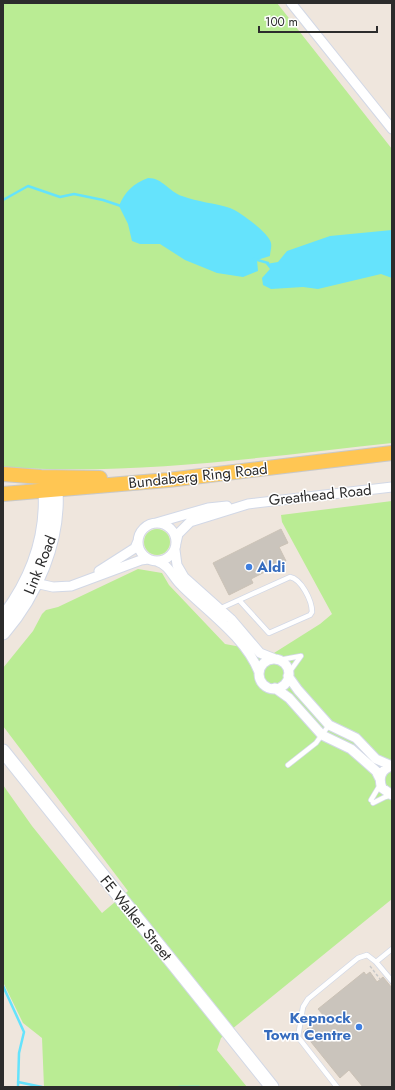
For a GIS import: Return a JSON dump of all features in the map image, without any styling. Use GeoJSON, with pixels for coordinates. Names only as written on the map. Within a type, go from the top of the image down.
{"type":"FeatureCollection","features":[{"type":"Feature","properties":{"kind":"main road","name":"Bundaberg Ring Road"},"geometry":{"type":"LineString","coordinates":[[3,494],[168,480],[392,453]]}},
{"type":"Feature","properties":{"kind":"main road"},"geometry":{"type":"LineString","coordinates":[[3,474],[85,478],[134,476],[168,480]]}},
{"type":"Feature","properties":{"kind":"main road","name":"Link Road"},"geometry":{"type":"LineString","coordinates":[[4,629],[31,581],[45,562],[53,534],[57,507],[51,491]]}},
{"type":"Feature","properties":{"kind":"main road","name":"FE Walker Street"},"geometry":{"type":"LineString","coordinates":[[3,751],[272,1086]]}},
{"type":"Feature","properties":{"kind":"street"},"geometry":{"type":"LineString","coordinates":[[291,3],[392,129]]}},
{"type":"Feature","properties":{"kind":"street","name":"Greathead Road"},"geometry":{"type":"LineString","coordinates":[[83,582],[135,548],[141,532],[149,525],[208,508],[392,487]]}},
{"type":"Feature","properties":{"kind":"street","name":"Greathead Road"},"geometry":{"type":"LineString","coordinates":[[31,581],[64,587],[83,582],[141,560],[167,558],[175,547],[178,534],[190,522],[248,504]]}},
{"type":"Feature","properties":{"kind":"street"},"geometry":{"type":"LineString","coordinates":[[149,525],[162,524],[168,526],[172,531],[177,565],[184,577],[260,653],[277,660],[286,666],[288,675],[298,690],[329,725],[356,738],[376,758],[392,766],[383,772],[380,782]]}},
{"type":"Feature","properties":{"kind":"street"},"geometry":{"type":"LineString","coordinates":[[138,542],[141,552],[152,560],[164,563],[178,582],[216,610],[252,657],[259,672],[260,679],[265,685],[275,688],[288,698],[322,735],[351,749],[376,771],[385,792],[392,795]]}},
{"type":"Feature","properties":{"kind":"street"},"geometry":{"type":"LineString","coordinates":[[259,672],[263,664],[277,660]]}},
{"type":"Feature","properties":{"kind":"street"},"geometry":{"type":"LineString","coordinates":[[275,688],[282,686],[288,675]]}},
{"type":"Feature","properties":{"kind":"lane"},"geometry":{"type":"LineString","coordinates":[[216,610],[290,577],[296,579],[301,584],[312,607],[312,612],[310,615],[269,633],[239,600]]}},
{"type":"Feature","properties":{"kind":"lane"},"geometry":{"type":"LineString","coordinates":[[277,660],[302,655],[288,675]]}},
{"type":"Feature","properties":{"kind":"lane"},"geometry":{"type":"LineString","coordinates":[[288,765],[311,748],[329,725]]}},
{"type":"Feature","properties":{"kind":"lane"},"geometry":{"type":"LineString","coordinates":[[380,782],[372,802],[392,795]]}},
{"type":"Feature","properties":{"kind":"lane"},"geometry":{"type":"LineString","coordinates":[[376,962],[392,949]]}},
{"type":"Feature","properties":{"kind":"lane"},"geometry":{"type":"LineString","coordinates":[[337,1087],[298,1037],[303,1007],[308,999],[358,958],[367,955],[376,962],[392,981]]}},
{"type":"Feature","properties":{"kind":"path"},"geometry":{"type":"LineString","coordinates":[[370,966],[380,979]]}},
{"type":"Feature","properties":{"kind":"green space"},"geometry":{"type":"Polygon","coordinates":[[[3,3],[277,3],[392,149],[392,443],[198,464],[100,469],[3,467],[3,3]]]}},
{"type":"Feature","properties":{"kind":"green space"},"geometry":{"type":"Polygon","coordinates":[[[392,501],[392,899],[221,1038],[217,1050],[247,1087],[44,1087],[42,1038],[23,1023],[3,982],[3,785],[32,826],[102,913],[128,891],[3,726],[3,668],[33,631],[42,614],[46,610],[58,607],[138,569],[162,573],[169,585],[225,644],[274,653],[320,624],[332,614],[282,522],[281,515],[392,501]]]}},
{"type":"Feature","properties":{"kind":"green space"},"geometry":{"type":"Polygon","coordinates":[[[157,529],[166,533],[170,542],[166,551],[157,555],[148,551],[144,542],[148,533],[157,529]]]}},
{"type":"Feature","properties":{"kind":"water"},"geometry":{"type":"Polygon","coordinates":[[[148,178],[158,180],[173,192],[182,196],[230,208],[240,213],[260,228],[269,239],[271,243],[270,256],[257,260],[258,271],[243,277],[217,273],[185,260],[160,244],[140,244],[132,241],[128,224],[119,206],[124,196],[130,189],[148,178]]]}},
{"type":"Feature","properties":{"kind":"water"},"geometry":{"type":"Polygon","coordinates":[[[392,230],[392,278],[381,274],[318,289],[303,287],[271,289],[263,285],[262,278],[270,269],[266,264],[278,262],[287,251],[330,236],[392,230]]]}},
{"type":"Feature","properties":{"kind":"building","name":"Aldi"},"geometry":{"type":"Polygon","coordinates":[[[281,529],[288,543],[279,547],[286,561],[251,579],[253,583],[229,595],[213,563],[281,529]]]}},
{"type":"Feature","properties":{"kind":"building","name":"Kepnock Town Centre"},"geometry":{"type":"Polygon","coordinates":[[[364,972],[366,975],[370,972],[377,982],[383,977],[392,988],[392,1085],[389,1087],[363,1087],[349,1070],[340,1078],[303,1032],[324,1016],[318,1009],[364,972]]]}},
{"type":"Feature","properties":{"kind":"waterway"},"geometry":{"type":"LineString","coordinates":[[3,200],[28,186],[60,197],[74,194],[103,200],[121,206]]}},
{"type":"Feature","properties":{"kind":"waterway"},"geometry":{"type":"LineString","coordinates":[[254,259],[268,263]]}},
{"type":"Feature","properties":{"kind":"waterway"},"geometry":{"type":"LineString","coordinates":[[3,986],[24,1032],[19,1053],[18,1087]]}},
{"type":"Feature","properties":{"kind":"waterway"},"geometry":{"type":"LineString","coordinates":[[18,1082],[42,1087]]}},
{"type":"Feature","properties":{"kind":"waterway"},"geometry":{"type":"LineString","coordinates":[[179,1087],[199,1087]]}},
{"type":"Feature","properties":{"kind":"place","name":"Aldi"},"geometry":{"type":"Point","coordinates":[249,567]}},
{"type":"Feature","properties":{"kind":"place","name":"Kepnock Town Centre"},"geometry":{"type":"Point","coordinates":[359,1027]}}]}
